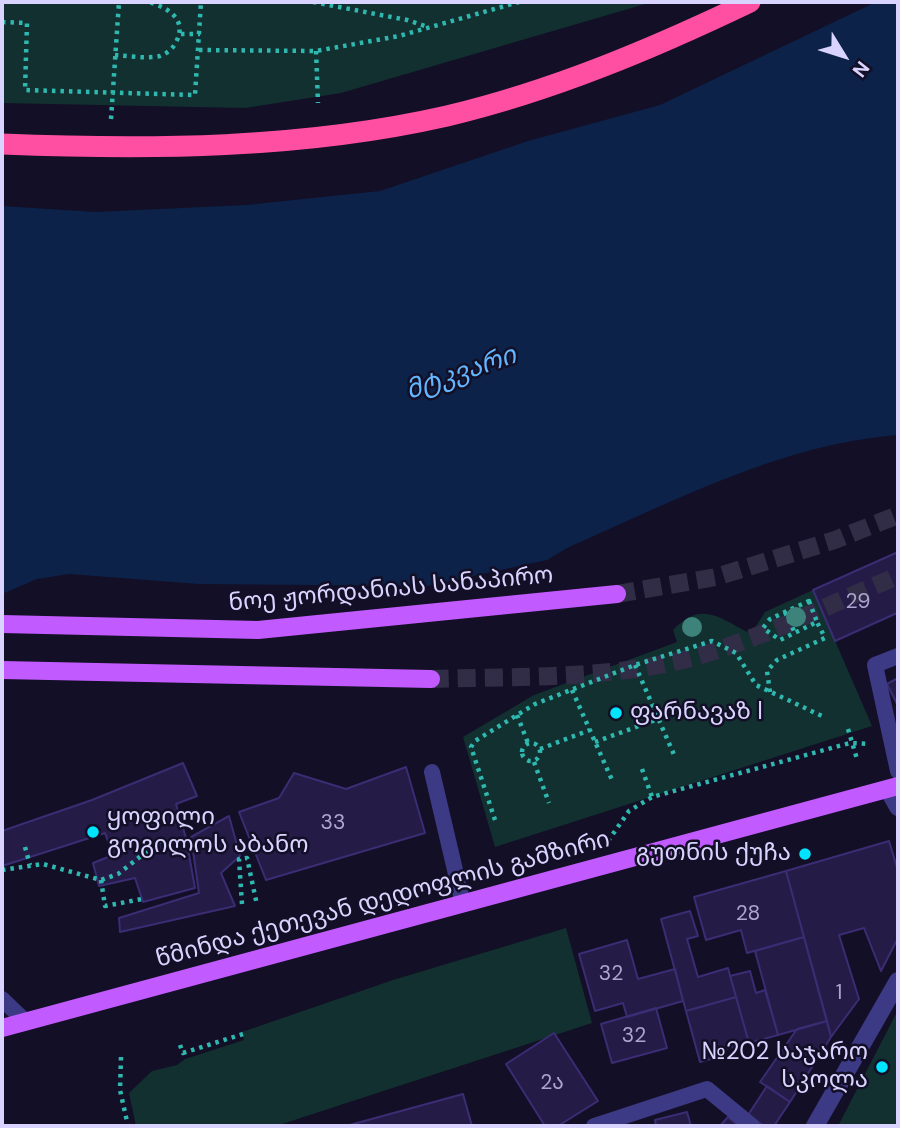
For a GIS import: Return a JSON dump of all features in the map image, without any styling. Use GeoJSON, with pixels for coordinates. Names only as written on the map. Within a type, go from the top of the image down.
{"type":"FeatureCollection","features":[{"type":"Feature","properties":{"kind":"highway"},"geometry":{"type":"LineString","coordinates":[[2,144],[109,148],[221,144],[335,134],[444,116],[596,71],[750,2]]}},
{"type":"Feature","properties":{"kind":"main road","name":"ნოე ჟორდანიას სანაპირო"},"geometry":{"type":"LineString","coordinates":[[2,624],[258,629],[617,594]]}},
{"type":"Feature","properties":{"kind":"main road"},"geometry":{"type":"LineString","coordinates":[[2,670],[432,679]]}},
{"type":"Feature","properties":{"kind":"main road","name":"წმინდა ქეთევან დედოფლის გამზირი"},"geometry":{"type":"LineString","coordinates":[[2,1028],[893,788]]}},
{"type":"Feature","properties":{"kind":"street"},"geometry":{"type":"LineString","coordinates":[[893,788],[898,807]]}},
{"type":"Feature","properties":{"kind":"street"},"geometry":{"type":"LineString","coordinates":[[816,1126],[898,981]]}},
{"type":"Feature","properties":{"kind":"lane"},"geometry":{"type":"LineString","coordinates":[[898,656],[875,665],[898,771]]}},
{"type":"Feature","properties":{"kind":"lane"},"geometry":{"type":"LineString","coordinates":[[432,772],[463,904]]}},
{"type":"Feature","properties":{"kind":"lane"},"geometry":{"type":"LineString","coordinates":[[2,999],[26,1022]]}},
{"type":"Feature","properties":{"kind":"lane"},"geometry":{"type":"LineString","coordinates":[[594,1126],[708,1089],[752,1126]]}},
{"type":"Feature","properties":{"kind":"path"},"geometry":{"type":"LineString","coordinates":[[111,119],[119,2]]}},
{"type":"Feature","properties":{"kind":"path"},"geometry":{"type":"LineString","coordinates":[[116,55],[162,55],[174,47],[181,34],[179,22],[171,11],[148,2]]}},
{"type":"Feature","properties":{"kind":"path"},"geometry":{"type":"LineString","coordinates":[[2,22],[27,23],[25,90],[195,95],[201,2]]}},
{"type":"Feature","properties":{"kind":"path"},"geometry":{"type":"LineString","coordinates":[[313,2],[407,20],[426,27]]}},
{"type":"Feature","properties":{"kind":"path"},"geometry":{"type":"LineString","coordinates":[[199,50],[316,51],[399,36],[519,2]]}},
{"type":"Feature","properties":{"kind":"path"},"geometry":{"type":"LineString","coordinates":[[181,34],[200,34]]}},
{"type":"Feature","properties":{"kind":"path"},"geometry":{"type":"LineString","coordinates":[[316,51],[318,103]]}},
{"type":"Feature","properties":{"kind":"path"},"geometry":{"type":"LineString","coordinates":[[770,693],[767,671],[777,660],[825,638],[809,601],[770,619],[763,628],[780,640],[817,622]]}},
{"type":"Feature","properties":{"kind":"path"},"geometry":{"type":"LineString","coordinates":[[785,611],[795,633]]}},
{"type":"Feature","properties":{"kind":"path"},"geometry":{"type":"LineString","coordinates":[[495,820],[471,747],[475,741],[517,715],[635,665],[712,642],[736,653],[756,685],[822,716]]}},
{"type":"Feature","properties":{"kind":"path"},"geometry":{"type":"LineString","coordinates":[[635,665],[675,757]]}},
{"type":"Feature","properties":{"kind":"path"},"geometry":{"type":"LineString","coordinates":[[572,690],[612,780]]}},
{"type":"Feature","properties":{"kind":"path"},"geometry":{"type":"LineString","coordinates":[[517,715],[528,743]]}},
{"type":"Feature","properties":{"kind":"path"},"geometry":{"type":"LineString","coordinates":[[595,742],[658,719]]}},
{"type":"Feature","properties":{"kind":"path"},"geometry":{"type":"LineString","coordinates":[[848,729],[850,743],[857,758]]}},
{"type":"Feature","properties":{"kind":"path"},"geometry":{"type":"LineString","coordinates":[[540,749],[590,730]]}},
{"type":"Feature","properties":{"kind":"path"},"geometry":{"type":"LineString","coordinates":[[534,762],[541,755],[540,749],[534,743],[528,743],[522,750],[523,757],[534,762],[549,803]]}},
{"type":"Feature","properties":{"kind":"path"},"geometry":{"type":"LineString","coordinates":[[588,870],[629,811],[652,797],[850,743],[892,745]]}},
{"type":"Feature","properties":{"kind":"path"},"geometry":{"type":"LineString","coordinates":[[642,769],[652,797]]}},
{"type":"Feature","properties":{"kind":"path"},"geometry":{"type":"LineString","coordinates":[[2,870],[43,864],[101,880],[118,874],[160,841]]}},
{"type":"Feature","properties":{"kind":"path"},"geometry":{"type":"LineString","coordinates":[[24,847],[30,865]]}},
{"type":"Feature","properties":{"kind":"path"},"geometry":{"type":"LineString","coordinates":[[242,904],[239,859],[247,858],[257,905]]}},
{"type":"Feature","properties":{"kind":"path"},"geometry":{"type":"LineString","coordinates":[[101,880],[105,906],[142,899]]}},
{"type":"Feature","properties":{"kind":"path"},"geometry":{"type":"LineString","coordinates":[[180,1045],[183,1054],[243,1034]]}},
{"type":"Feature","properties":{"kind":"path"},"geometry":{"type":"LineString","coordinates":[[121,1057],[120,1090],[128,1126]]}},
{"type":"Feature","properties":{"kind":"green space"},"geometry":{"type":"Polygon","coordinates":[[[2,2],[652,2],[341,93],[245,108],[2,103],[2,2]]]}},
{"type":"Feature","properties":{"kind":"green space"},"geometry":{"type":"Polygon","coordinates":[[[813,590],[872,726],[495,847],[463,737],[534,695],[677,642],[673,630],[693,616],[711,615],[751,634],[765,612],[813,590]]]}},
{"type":"Feature","properties":{"kind":"green space"},"geometry":{"type":"Polygon","coordinates":[[[566,928],[592,1023],[276,1126],[136,1126],[129,1093],[152,1071],[177,1065],[185,1059],[244,1040],[242,1032],[393,980],[566,928]]]}},
{"type":"Feature","properties":{"kind":"green space","name":"№202 საჯარო სკოლა"},"geometry":{"type":"Polygon","coordinates":[[[898,1012],[898,1126],[838,1126],[896,1014],[898,1012]]]}},
{"type":"Feature","properties":{"kind":"water","name":"მტკვარი"},"geometry":{"type":"Polygon","coordinates":[[[876,2],[898,2],[898,435],[812,450],[770,462],[689,494],[569,547],[547,560],[427,586],[198,584],[69,574],[37,579],[2,594],[2,206],[96,212],[246,205],[380,191],[528,141],[660,105],[876,2]]]}},
{"type":"Feature","properties":{"kind":"building"},"geometry":{"type":"Polygon","coordinates":[[[898,552],[898,617],[897,613],[835,641],[813,590],[898,552]]]}},
{"type":"Feature","properties":{"kind":"building"},"geometry":{"type":"Polygon","coordinates":[[[898,678],[898,706],[887,684],[898,678]]]}},
{"type":"Feature","properties":{"kind":"building","name":"ყოფილი გოგილოს აბანო"},"geometry":{"type":"Polygon","coordinates":[[[183,763],[197,796],[176,804],[186,838],[195,888],[143,902],[135,878],[99,886],[93,863],[113,855],[105,833],[2,866],[2,831],[92,800],[183,763]]]}},
{"type":"Feature","properties":{"kind":"building"},"geometry":{"type":"Polygon","coordinates":[[[406,767],[425,833],[266,880],[239,812],[279,798],[294,773],[346,789],[406,767]]]}},
{"type":"Feature","properties":{"kind":"building"},"geometry":{"type":"Polygon","coordinates":[[[229,816],[240,856],[221,873],[235,906],[120,932],[119,918],[199,893],[191,837],[229,816]]]}},
{"type":"Feature","properties":{"kind":"building"},"geometry":{"type":"Polygon","coordinates":[[[889,841],[898,871],[898,938],[881,971],[864,928],[839,935],[859,999],[831,1037],[786,871],[889,841]]]}},
{"type":"Feature","properties":{"kind":"building"},"geometry":{"type":"Polygon","coordinates":[[[786,871],[804,937],[747,953],[741,930],[706,940],[694,897],[786,871]]]}},
{"type":"Feature","properties":{"kind":"building"},"geometry":{"type":"Polygon","coordinates":[[[690,911],[698,936],[687,939],[698,977],[728,968],[736,997],[686,1011],[661,919],[690,911]]]}},
{"type":"Feature","properties":{"kind":"building"},"geometry":{"type":"Polygon","coordinates":[[[804,937],[827,1021],[778,1035],[755,951],[804,937]]]}},
{"type":"Feature","properties":{"kind":"building"},"geometry":{"type":"Polygon","coordinates":[[[627,940],[638,979],[675,969],[683,1001],[627,1017],[623,1003],[595,1011],[579,954],[627,940]]]}},
{"type":"Feature","properties":{"kind":"building"},"geometry":{"type":"Polygon","coordinates":[[[750,971],[756,993],[765,990],[778,1035],[749,1043],[730,976],[750,971]]]}},
{"type":"Feature","properties":{"kind":"building"},"geometry":{"type":"Polygon","coordinates":[[[736,997],[749,1043],[721,1050],[723,1056],[700,1062],[686,1011],[736,997]]]}},
{"type":"Feature","properties":{"kind":"building"},"geometry":{"type":"Polygon","coordinates":[[[656,1008],[667,1048],[612,1063],[601,1024],[656,1008]]]}},
{"type":"Feature","properties":{"kind":"building"},"geometry":{"type":"Polygon","coordinates":[[[827,1021],[831,1037],[790,1102],[760,1082],[797,1029],[827,1021]]]}},
{"type":"Feature","properties":{"kind":"building"},"geometry":{"type":"Polygon","coordinates":[[[554,1033],[598,1101],[558,1126],[545,1126],[506,1064],[554,1033]]]}},
{"type":"Feature","properties":{"kind":"building"},"geometry":{"type":"Polygon","coordinates":[[[767,1086],[790,1102],[774,1126],[764,1126],[748,1115],[767,1086]]]}},
{"type":"Feature","properties":{"kind":"building"},"geometry":{"type":"Polygon","coordinates":[[[463,1094],[472,1126],[346,1126],[463,1094]]]}},
{"type":"Feature","properties":{"kind":"building"},"geometry":{"type":"Polygon","coordinates":[[[687,1112],[691,1126],[656,1126],[655,1120],[687,1112]]]}},
{"type":"Feature","properties":{"kind":"building"},"geometry":{"type":"Polygon","coordinates":[[[728,1117],[739,1126],[720,1126],[728,1117]]]}},
{"type":"Feature","properties":{"kind":"tunnel"},"geometry":{"type":"LineString","coordinates":[[617,594],[716,577],[835,540],[898,515]]}},
{"type":"Feature","properties":{"kind":"tunnel"},"geometry":{"type":"LineString","coordinates":[[431,679],[602,673],[669,663],[752,638],[898,576]]}},
{"type":"Feature","properties":{"kind":"place","name":"ფარნავაზ I"},"geometry":{"type":"Point","coordinates":[616,713]}},
{"type":"Feature","properties":{"kind":"place","name":"ყოფილი გოგილოს აბანო"},"geometry":{"type":"Point","coordinates":[93,832]}},
{"type":"Feature","properties":{"kind":"place","name":"გუთნის ქუჩა"},"geometry":{"type":"Point","coordinates":[805,854]}},
{"type":"Feature","properties":{"kind":"place","name":"№202 საჯარო სკოლა"},"geometry":{"type":"Point","coordinates":[882,1067]}}]}
